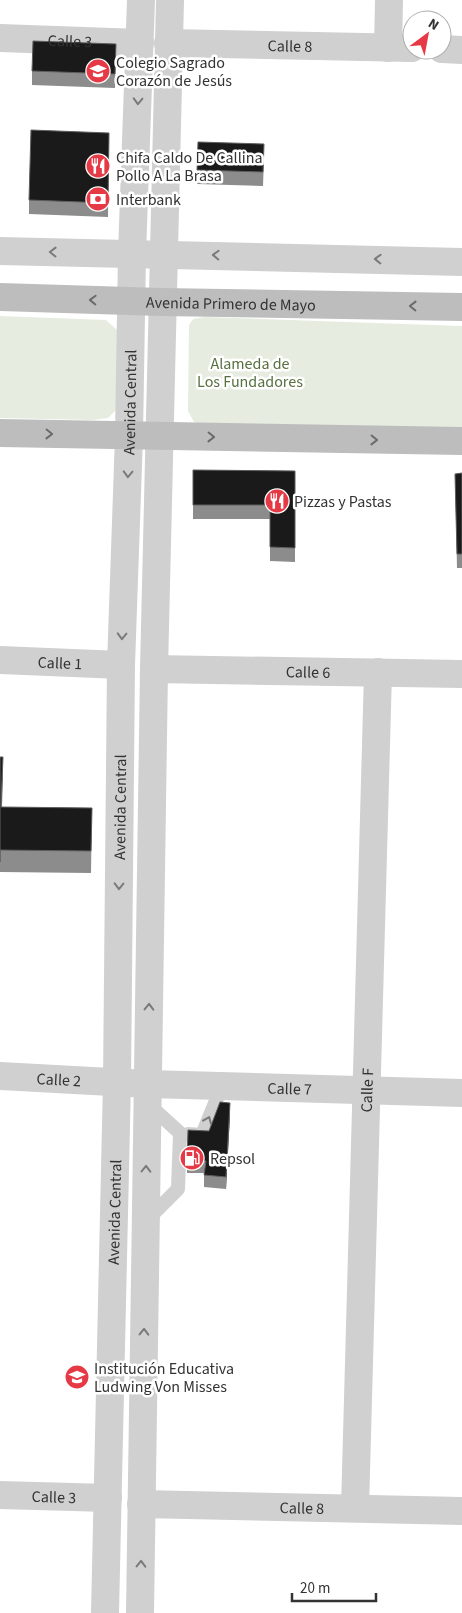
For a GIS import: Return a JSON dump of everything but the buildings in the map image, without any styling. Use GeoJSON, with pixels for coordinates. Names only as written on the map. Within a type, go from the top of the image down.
{"type":"FeatureCollection","features":[{"type":"Feature","properties":{"kind":"main road","name":"Avenida Primero de Mayo"},"geometry":{"type":"LineString","coordinates":[[0,297],[161,302],[462,307]]}},
{"type":"Feature","properties":{"kind":"main road"},"geometry":{"type":"LineString","coordinates":[[0,433],[462,441]]}},
{"type":"Feature","properties":{"kind":"street","name":"Avenida Central"},"geometry":{"type":"LineString","coordinates":[[105,1613],[117,1081],[121,664],[129,436],[132,254],[142,0]]}},
{"type":"Feature","properties":{"kind":"street","name":"Avenida Central"},"geometry":{"type":"LineString","coordinates":[[140,1613],[154,669],[161,302],[170,0]]}},
{"type":"Feature","properties":{"kind":"street"},"geometry":{"type":"LineString","coordinates":[[389,0],[400,48]]}},
{"type":"Feature","properties":{"kind":"street","name":"Calle 3"},"geometry":{"type":"LineString","coordinates":[[0,38],[140,43]]}},
{"type":"Feature","properties":{"kind":"street","name":"Calle 8"},"geometry":{"type":"LineString","coordinates":[[168,43],[400,48]]}},
{"type":"Feature","properties":{"kind":"street"},"geometry":{"type":"LineString","coordinates":[[0,251],[462,262]]}},
{"type":"Feature","properties":{"kind":"street","name":"Calle 1"},"geometry":{"type":"LineString","coordinates":[[0,660],[121,664]]}},
{"type":"Feature","properties":{"kind":"street","name":"Calle 6"},"geometry":{"type":"LineString","coordinates":[[154,669],[462,674]]}},
{"type":"Feature","properties":{"kind":"street","name":"Calle F"},"geometry":{"type":"LineString","coordinates":[[355,1508],[378,672]]}},
{"type":"Feature","properties":{"kind":"street","name":"Calle 2"},"geometry":{"type":"LineString","coordinates":[[0,1076],[117,1081]]}},
{"type":"Feature","properties":{"kind":"street","name":"Calle 7"},"geometry":{"type":"LineString","coordinates":[[117,1081],[148,1093],[222,1086],[462,1093]]}},
{"type":"Feature","properties":{"kind":"street","name":"Calle 3"},"geometry":{"type":"LineString","coordinates":[[0,1495],[108,1498]]}},
{"type":"Feature","properties":{"kind":"street","name":"Calle 8"},"geometry":{"type":"LineString","coordinates":[[141,1504],[462,1511]]}},
{"type":"Feature","properties":{"kind":"lane"},"geometry":{"type":"LineString","coordinates":[[180,1134],[202,1135],[222,1086]]}},
{"type":"Feature","properties":{"kind":"lane"},"geometry":{"type":"LineString","coordinates":[[145,1222],[178,1189],[180,1134],[148,1093]]}},
{"type":"Feature","properties":{"kind":"green space"},"geometry":{"type":"Polygon","coordinates":[[[0,316],[106,320],[117,330],[121,345],[116,410],[108,418],[92,420],[0,418],[0,316]]]}},
{"type":"Feature","properties":{"kind":"green space","name":"Alameda de Los Fundadores"},"geometry":{"type":"Polygon","coordinates":[[[204,317],[462,326],[462,432],[210,425],[194,422],[188,411],[189,325],[193,319],[204,317]]]}},
{"type":"Feature","properties":{"kind":"place","name":"Colegio Sagrado Corazón de Jesús"},"geometry":{"type":"Point","coordinates":[98,71]}},
{"type":"Feature","properties":{"kind":"place","name":"Chifa Caldo De Callina Pollo A La Brasa"},"geometry":{"type":"Point","coordinates":[98,166]}},
{"type":"Feature","properties":{"kind":"place","name":"Interbank"},"geometry":{"type":"Point","coordinates":[98,199]}},
{"type":"Feature","properties":{"kind":"place","name":"Pizzas y Pastas"},"geometry":{"type":"Point","coordinates":[277,501]}},
{"type":"Feature","properties":{"kind":"place","name":"Repsol"},"geometry":{"type":"Point","coordinates":[192,1158]}},
{"type":"Feature","properties":{"kind":"place","name":"Institución Educativa Ludwing Von Misses"},"geometry":{"type":"Point","coordinates":[77,1377]}}]}
